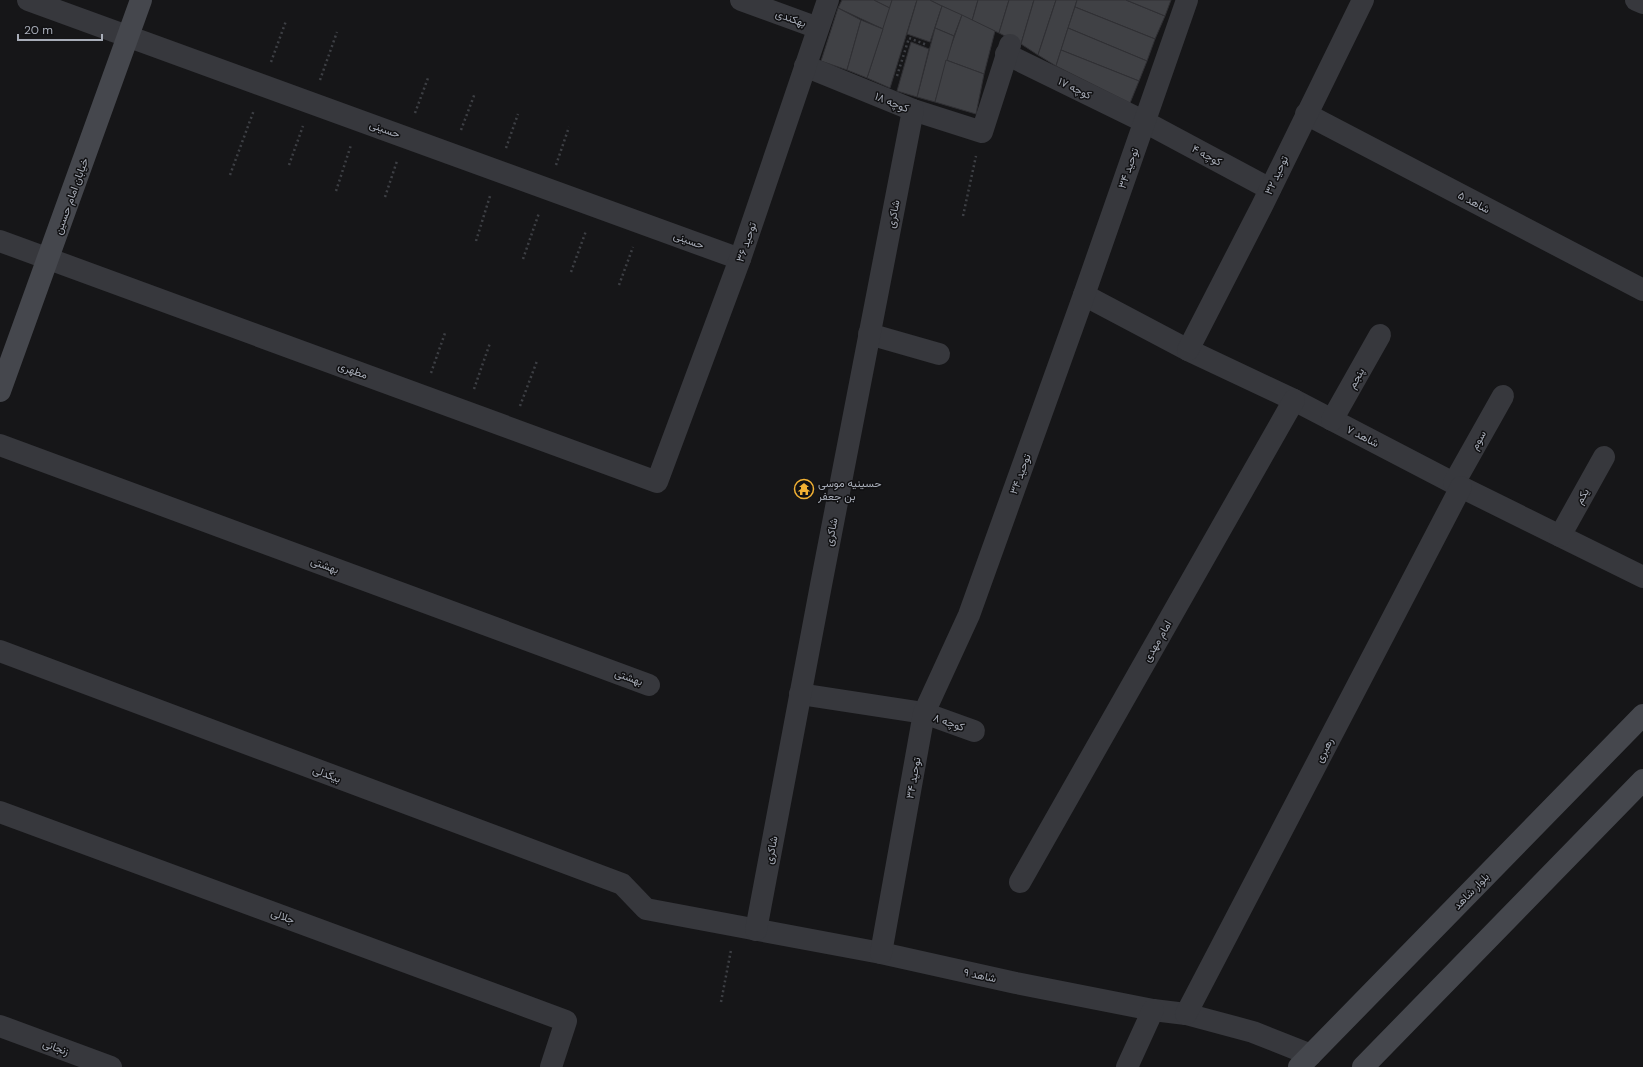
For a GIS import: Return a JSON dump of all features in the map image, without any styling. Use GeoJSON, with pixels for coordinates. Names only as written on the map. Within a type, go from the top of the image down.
{"type":"FeatureCollection","features":[{"type":"Feature","properties":{"kind":"main road","name":"خیابان امام حسین"},"geometry":{"type":"LineString","coordinates":[[0,391],[141,0]]}},
{"type":"Feature","properties":{"kind":"main road","name":"بلوار شاهد"},"geometry":{"type":"LineString","coordinates":[[1305,1061],[1643,715]]}},
{"type":"Feature","properties":{"kind":"main road"},"geometry":{"type":"LineString","coordinates":[[1363,1067],[1643,780]]}},
{"type":"Feature","properties":{"kind":"street","name":"حسینی"},"geometry":{"type":"LineString","coordinates":[[28,0],[740,259]]}},
{"type":"Feature","properties":{"kind":"street","name":"بهکندی"},"geometry":{"type":"LineString","coordinates":[[741,0],[818,28]]}},
{"type":"Feature","properties":{"kind":"street","name":"توحید ۳۶"},"geometry":{"type":"LineString","coordinates":[[657,482],[740,259],[804,66],[828,0]]}},
{"type":"Feature","properties":{"kind":"street","name":"توحید ۳۴"},"geometry":{"type":"LineString","coordinates":[[881,953],[924,713],[969,616],[1084,295],[1187,0]]}},
{"type":"Feature","properties":{"kind":"street","name":"توحید ۳۲"},"geometry":{"type":"LineString","coordinates":[[1188,350],[1270,189],[1363,0]]}},
{"type":"Feature","properties":{"kind":"street"},"geometry":{"type":"LineString","coordinates":[[1636,0],[1643,3]]}},
{"type":"Feature","properties":{"kind":"street","name":"کوچه ۱۷"},"geometry":{"type":"LineString","coordinates":[[982,132],[1008,50],[1144,122]]}},
{"type":"Feature","properties":{"kind":"street","name":"کوچه ۱۸"},"geometry":{"type":"LineString","coordinates":[[804,66],[913,110],[982,132]]}},
{"type":"Feature","properties":{"kind":"street","name":"شاکری"},"geometry":{"type":"LineString","coordinates":[[756,930],[913,110]]}},
{"type":"Feature","properties":{"kind":"street","name":"شاهد ۵"},"geometry":{"type":"LineString","coordinates":[[1306,114],[1643,290]]}},
{"type":"Feature","properties":{"kind":"street","name":"کوچه ۴"},"geometry":{"type":"LineString","coordinates":[[1144,122],[1270,189]]}},
{"type":"Feature","properties":{"kind":"street","name":"مطهری"},"geometry":{"type":"LineString","coordinates":[[0,241],[657,482]]}},
{"type":"Feature","properties":{"kind":"street","name":"شاهد ۷"},"geometry":{"type":"LineString","coordinates":[[1084,295],[1188,350],[1294,400],[1457,485],[1643,577]]}},
{"type":"Feature","properties":{"kind":"street"},"geometry":{"type":"LineString","coordinates":[[869,334],[939,354]]}},
{"type":"Feature","properties":{"kind":"street","name":"پنجم"},"geometry":{"type":"LineString","coordinates":[[1332,420],[1380,336]]}},
{"type":"Feature","properties":{"kind":"street","name":"سوم"},"geometry":{"type":"LineString","coordinates":[[1457,485],[1503,396]]}},
{"type":"Feature","properties":{"kind":"street","name":"امام مهدی"},"geometry":{"type":"LineString","coordinates":[[1020,882],[1294,400]]}},
{"type":"Feature","properties":{"kind":"street","name":"بهشتی"},"geometry":{"type":"LineString","coordinates":[[0,445],[649,685]]}},
{"type":"Feature","properties":{"kind":"street","name":"یکم"},"geometry":{"type":"LineString","coordinates":[[1560,536],[1604,457]]}},
{"type":"Feature","properties":{"kind":"street","name":"رهبری"},"geometry":{"type":"LineString","coordinates":[[1186,1014],[1457,485]]}},
{"type":"Feature","properties":{"kind":"street","name":"بیگدلی"},"geometry":{"type":"LineString","coordinates":[[0,651],[622,884],[646,909]]}},
{"type":"Feature","properties":{"kind":"street","name":"کوچه ۸"},"geometry":{"type":"LineString","coordinates":[[800,694],[924,713],[974,730]]}},
{"type":"Feature","properties":{"kind":"street","name":"جلالی"},"geometry":{"type":"LineString","coordinates":[[0,812],[566,1021],[551,1067]]}},
{"type":"Feature","properties":{"kind":"street","name":"شاهد ۹"},"geometry":{"type":"LineString","coordinates":[[646,909],[881,953],[1016,983],[1153,1010],[1186,1014],[1254,1032],[1305,1061]]}},
{"type":"Feature","properties":{"kind":"street"},"geometry":{"type":"LineString","coordinates":[[1128,1067],[1153,1010]]}},
{"type":"Feature","properties":{"kind":"street","name":"زنجانی"},"geometry":{"type":"LineString","coordinates":[[0,1026],[111,1067]]}},
{"type":"Feature","properties":{"kind":"path"},"geometry":{"type":"LineString","coordinates":[[890,101],[909,38],[927,45]]}},
{"type":"Feature","properties":{"kind":"path"},"geometry":{"type":"LineString","coordinates":[[452,153],[475,93]]}},
{"type":"Feature","properties":{"kind":"path"},"geometry":{"type":"LineString","coordinates":[[336,191],[360,120]]}},
{"type":"Feature","properties":{"kind":"path"},"geometry":{"type":"LineString","coordinates":[[963,216],[982,132]]}},
{"type":"Feature","properties":{"kind":"path"},"geometry":{"type":"LineString","coordinates":[[571,272],[596,206]]}},
{"type":"Feature","properties":{"kind":"path"},"geometry":{"type":"LineString","coordinates":[[619,285],[641,222]]}},
{"type":"Feature","properties":{"kind":"path"},"geometry":{"type":"LineString","coordinates":[[422,396],[445,333]]}},
{"type":"Feature","properties":{"kind":"path"},"geometry":{"type":"LineString","coordinates":[[466,412],[490,343]]}},
{"type":"Feature","properties":{"kind":"path"},"geometry":{"type":"LineString","coordinates":[[511,429],[537,361]]}},
{"type":"Feature","properties":{"kind":"path"},"geometry":{"type":"LineString","coordinates":[[721,1002],[735,926]]}},
{"type":"Feature","properties":{"kind":"building"},"geometry":{"type":"Polygon","coordinates":[[[842,0],[874,0],[890,8],[883,29],[838,8],[842,0]]]}},
{"type":"Feature","properties":{"kind":"building"},"geometry":{"type":"Polygon","coordinates":[[[874,0],[892,0],[890,8],[874,0]]]}},
{"type":"Feature","properties":{"kind":"building"},"geometry":{"type":"Polygon","coordinates":[[[892,0],[917,0],[890,88],[867,78],[892,0]]]}},
{"type":"Feature","properties":{"kind":"building"},"geometry":{"type":"Polygon","coordinates":[[[917,0],[930,0],[942,6],[930,42],[907,34],[917,0]]]}},
{"type":"Feature","properties":{"kind":"building"},"geometry":{"type":"Polygon","coordinates":[[[930,0],[978,0],[972,21],[930,0]]]}},
{"type":"Feature","properties":{"kind":"building"},"geometry":{"type":"Polygon","coordinates":[[[978,0],[1009,0],[999,33],[972,21],[978,0]]]}},
{"type":"Feature","properties":{"kind":"building"},"geometry":{"type":"Polygon","coordinates":[[[1009,0],[1034,0],[1021,44],[999,33],[1009,0]]]}},
{"type":"Feature","properties":{"kind":"building"},"geometry":{"type":"Polygon","coordinates":[[[1034,0],[1056,0],[1038,55],[1021,44],[1034,0]]]}},
{"type":"Feature","properties":{"kind":"building"},"geometry":{"type":"Polygon","coordinates":[[[1056,0],[1077,0],[1056,66],[1038,55],[1056,0]]]}},
{"type":"Feature","properties":{"kind":"building"},"geometry":{"type":"Polygon","coordinates":[[[1077,0],[1126,0],[1165,16],[1155,39],[1075,7],[1077,0]]]}},
{"type":"Feature","properties":{"kind":"building"},"geometry":{"type":"Polygon","coordinates":[[[1126,0],[1171,0],[1165,16],[1126,0]]]}},
{"type":"Feature","properties":{"kind":"building"},"geometry":{"type":"Polygon","coordinates":[[[942,6],[962,15],[954,36],[935,28],[942,6]]]}},
{"type":"Feature","properties":{"kind":"building"},"geometry":{"type":"Polygon","coordinates":[[[1075,7],[1155,39],[1147,61],[1068,28],[1075,7]]]}},
{"type":"Feature","properties":{"kind":"building"},"geometry":{"type":"Polygon","coordinates":[[[838,8],[861,20],[847,70],[821,61],[838,8]]]}},
{"type":"Feature","properties":{"kind":"building"},"geometry":{"type":"Polygon","coordinates":[[[962,15],[995,31],[984,74],[946,60],[962,15]]]}},
{"type":"Feature","properties":{"kind":"building"},"geometry":{"type":"Polygon","coordinates":[[[861,20],[883,29],[867,78],[847,70],[861,20]]]}},
{"type":"Feature","properties":{"kind":"building"},"geometry":{"type":"Polygon","coordinates":[[[935,28],[954,36],[935,102],[917,97],[935,28]]]}},
{"type":"Feature","properties":{"kind":"building"},"geometry":{"type":"Polygon","coordinates":[[[1068,28],[1147,61],[1139,81],[1061,50],[1068,28]]]}},
{"type":"Feature","properties":{"kind":"building"},"geometry":{"type":"Polygon","coordinates":[[[911,42],[929,49],[917,97],[897,91],[911,42]]]}},
{"type":"Feature","properties":{"kind":"building"},"geometry":{"type":"Polygon","coordinates":[[[1061,50],[1139,81],[1130,103],[1056,66],[1061,50]]]}},
{"type":"Feature","properties":{"kind":"building"},"geometry":{"type":"Polygon","coordinates":[[[946,60],[984,74],[976,114],[935,102],[946,60]]]}},
{"type":"Feature","properties":{"kind":"place","name":"حسینیه موسی بن جعفر"},"geometry":{"type":"Point","coordinates":[804,489]}}]}
